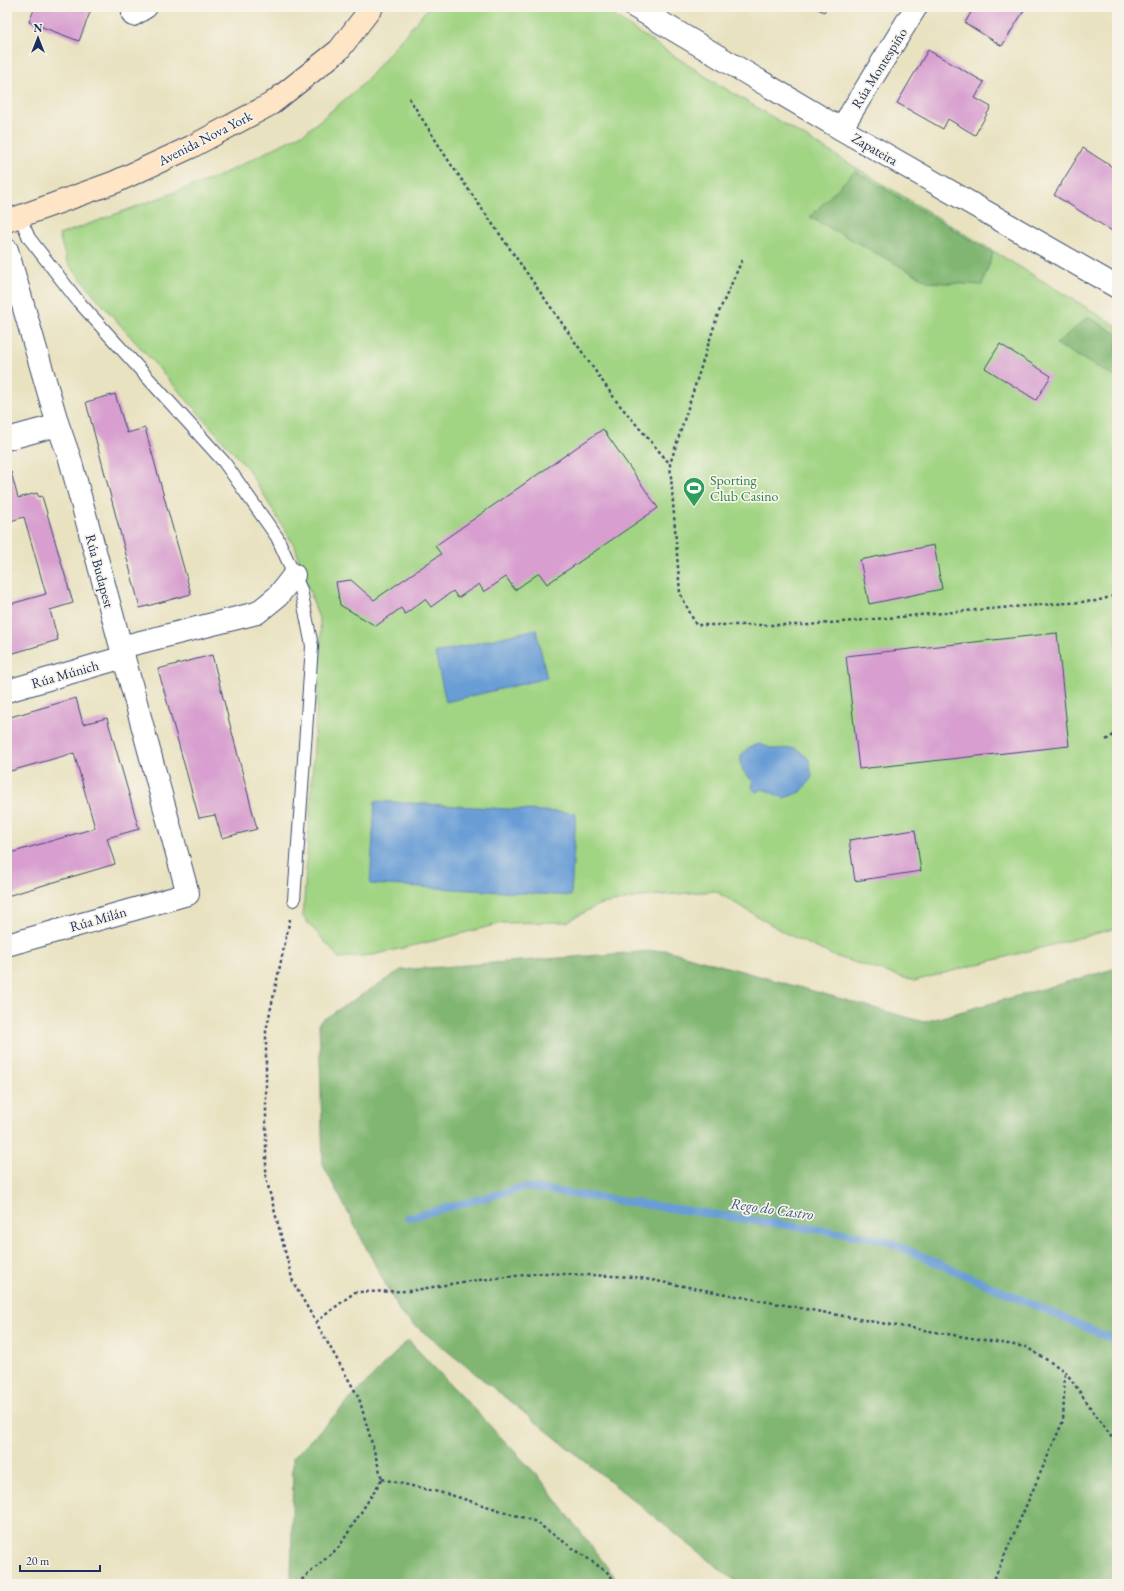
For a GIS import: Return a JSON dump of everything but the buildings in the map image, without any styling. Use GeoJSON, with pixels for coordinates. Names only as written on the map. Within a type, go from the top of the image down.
{"type":"FeatureCollection","features":[{"type":"Feature","properties":{"kind":"street"},"geometry":{"type":"LineString","coordinates":[[136,7],[133,15],[146,7]]}},
{"type":"Feature","properties":{"kind":"street","name":"Avenida Nova York"},"geometry":{"type":"LineString","coordinates":[[14,219],[115,182],[191,147],[271,104],[339,50],[372,7]]}},
{"type":"Feature","properties":{"kind":"street","name":"Zapateira"},"geometry":{"type":"LineString","coordinates":[[635,7],[841,130],[1117,287]]}},
{"type":"Feature","properties":{"kind":"street","name":"Rúa Montespiño"},"geometry":{"type":"LineString","coordinates":[[841,130],[916,7]]}},
{"type":"Feature","properties":{"kind":"street","name":"Rúa Budapest"},"geometry":{"type":"LineString","coordinates":[[7,250],[58,424],[70,458],[188,894]]}},
{"type":"Feature","properties":{"kind":"street"},"geometry":{"type":"LineString","coordinates":[[7,439],[58,424]]}},
{"type":"Feature","properties":{"kind":"street","name":"Rúa Múnich"},"geometry":{"type":"LineString","coordinates":[[7,690],[122,652],[257,613],[278,596],[294,575]]}},
{"type":"Feature","properties":{"kind":"street","name":"Rúa Milán"},"geometry":{"type":"LineString","coordinates":[[7,945],[188,894]]}},
{"type":"Feature","properties":{"kind":"lane"},"geometry":{"type":"LineString","coordinates":[[14,219],[78,301],[224,462],[277,537],[301,590],[312,646],[294,900]]}},
{"type":"Feature","properties":{"kind":"path"},"geometry":{"type":"LineString","coordinates":[[409,98],[450,163],[617,402],[670,464]]}},
{"type":"Feature","properties":{"kind":"path"},"geometry":{"type":"LineString","coordinates":[[742,260],[718,314],[670,464],[680,593],[696,625],[808,625],[1096,601],[1117,595]]}},
{"type":"Feature","properties":{"kind":"path"},"geometry":{"type":"LineString","coordinates":[[1106,740],[1117,733]]}},
{"type":"Feature","properties":{"kind":"path"},"geometry":{"type":"LineString","coordinates":[[294,900],[266,1030],[266,1178],[294,1282],[359,1398],[382,1479],[339,1547],[297,1584]]}},
{"type":"Feature","properties":{"kind":"path"},"geometry":{"type":"LineString","coordinates":[[316,1322],[355,1292],[409,1291],[462,1282],[542,1273],[635,1277],[882,1324],[1026,1347],[1065,1372],[1117,1445]]}},
{"type":"Feature","properties":{"kind":"path"},"geometry":{"type":"LineString","coordinates":[[992,1584],[1063,1421],[1065,1372]]}},
{"type":"Feature","properties":{"kind":"path"},"geometry":{"type":"LineString","coordinates":[[382,1479],[451,1495],[534,1521],[607,1572],[618,1584]]}},
{"type":"Feature","properties":{"kind":"green space","name":"Sporting Club Casino"},"geometry":{"type":"Polygon","coordinates":[[[429,7],[600,7],[708,78],[1117,326],[1117,928],[914,981],[834,956],[785,933],[715,891],[640,897],[598,905],[567,922],[502,923],[373,955],[339,958],[303,917],[321,639],[320,622],[295,547],[248,469],[106,309],[67,262],[59,235],[219,176],[306,132],[362,85],[429,7]]]}},
{"type":"Feature","properties":{"kind":"green space"},"geometry":{"type":"Polygon","coordinates":[[[855,171],[993,253],[982,285],[929,282],[810,217],[855,171]]]}},
{"type":"Feature","properties":{"kind":"green space"},"geometry":{"type":"Polygon","coordinates":[[[1088,317],[1117,334],[1117,378],[1056,344],[1088,317]]]}},
{"type":"Feature","properties":{"kind":"green space"},"geometry":{"type":"Polygon","coordinates":[[[666,950],[924,1022],[1117,968],[1117,1584],[738,1584],[401,1314],[323,1165],[319,1022],[401,970],[666,950]]]}},
{"type":"Feature","properties":{"kind":"green space"},"geometry":{"type":"Polygon","coordinates":[[[408,1340],[539,1477],[620,1584],[291,1584],[293,1458],[408,1340]]]}},
{"type":"Feature","properties":{"kind":"water"},"geometry":{"type":"Polygon","coordinates":[[[536,629],[547,678],[446,702],[435,653],[536,629]]]}},
{"type":"Feature","properties":{"kind":"water"},"geometry":{"type":"Polygon","coordinates":[[[759,744],[774,749],[796,748],[809,759],[812,777],[801,792],[784,798],[763,789],[756,792],[752,788],[753,781],[743,770],[741,755],[751,746],[759,744]]]}},
{"type":"Feature","properties":{"kind":"water"},"geometry":{"type":"Polygon","coordinates":[[[375,801],[576,813],[571,896],[370,884],[375,801]]]}},
{"type":"Feature","properties":{"kind":"waterway","name":"Rego do Castro"},"geometry":{"type":"LineString","coordinates":[[408,1218],[525,1187],[882,1239],[1117,1341]]}},
{"type":"Feature","properties":{"kind":"place","name":"Sporting Club Casino"},"geometry":{"type":"Point","coordinates":[694,508]}}]}
